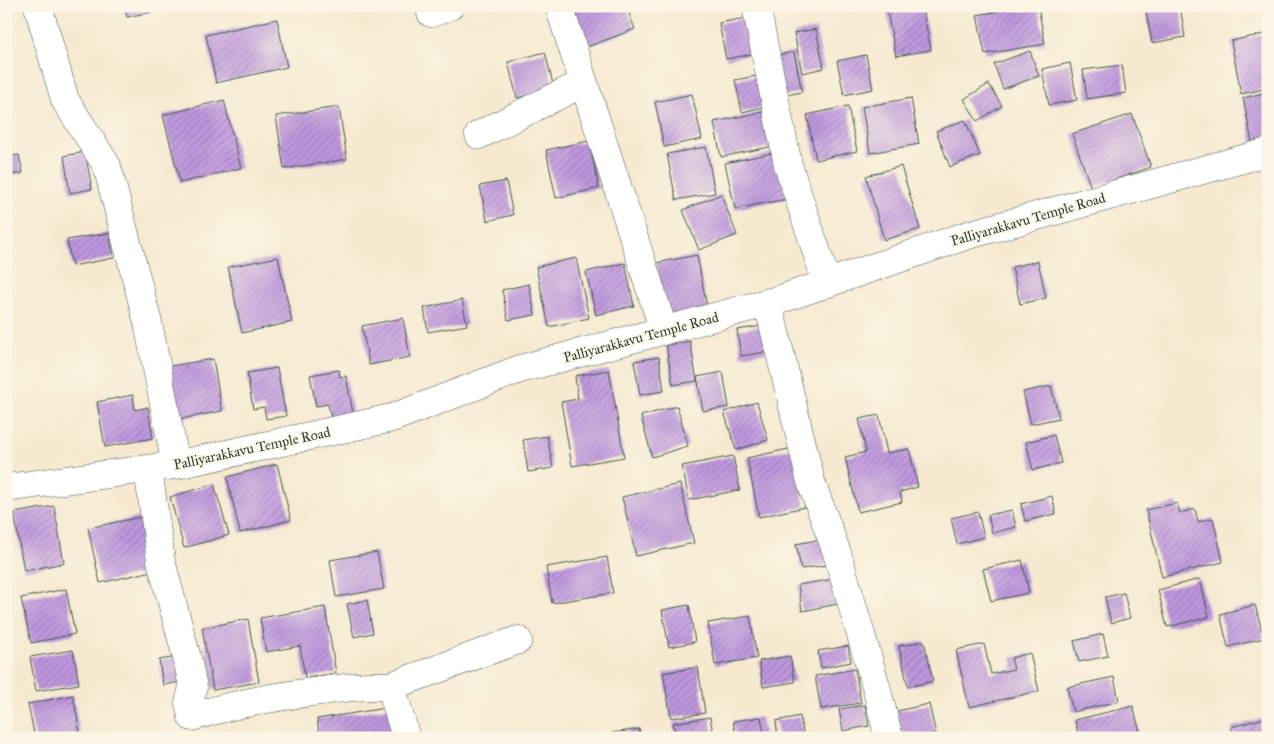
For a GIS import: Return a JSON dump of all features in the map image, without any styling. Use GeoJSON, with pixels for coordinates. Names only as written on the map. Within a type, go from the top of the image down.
{"type":"FeatureCollection","features":[{"type":"Feature","properties":{"kind":"street"},"geometry":{"type":"LineString","coordinates":[[38,6],[65,100],[107,166],[148,323],[176,465]]}},
{"type":"Feature","properties":{"kind":"street"},"geometry":{"type":"LineString","coordinates":[[559,6],[664,331]]}},
{"type":"Feature","properties":{"kind":"street"},"geometry":{"type":"LineString","coordinates":[[756,6],[788,165],[827,283]]}},
{"type":"Feature","properties":{"kind":"street"},"geometry":{"type":"LineString","coordinates":[[479,135],[583,83]]}},
{"type":"Feature","properties":{"kind":"street","name":"Palliyarakkavu Temple Road"},"geometry":{"type":"LineString","coordinates":[[6,488],[176,465],[392,418],[520,369],[768,303],[968,235],[1268,152]]}},
{"type":"Feature","properties":{"kind":"street"},"geometry":{"type":"LineString","coordinates":[[768,303],[811,482],[837,553],[876,686],[889,738]]}},
{"type":"Feature","properties":{"kind":"street"},"geometry":{"type":"LineString","coordinates":[[148,469],[161,561],[193,687],[189,703],[191,727],[228,706],[308,692],[372,685],[391,686],[518,640]]}},
{"type":"Feature","properties":{"kind":"street"},"geometry":{"type":"LineString","coordinates":[[391,686],[406,738]]}},
{"type":"Feature","properties":{"kind":"building"},"geometry":{"type":"Polygon","coordinates":[[[124,6],[150,6],[151,12],[127,17],[124,6]]]}},
{"type":"Feature","properties":{"kind":"building"},"geometry":{"type":"Polygon","coordinates":[[[562,6],[626,6],[635,29],[579,50],[562,6]]]}},
{"type":"Feature","properties":{"kind":"building"},"geometry":{"type":"Polygon","coordinates":[[[886,6],[922,6],[931,50],[896,56],[886,6]]]}},
{"type":"Feature","properties":{"kind":"building"},"geometry":{"type":"Polygon","coordinates":[[[1025,6],[1038,6],[1045,44],[985,54],[977,15],[1025,6]]]}},
{"type":"Feature","properties":{"kind":"building"},"geometry":{"type":"Polygon","coordinates":[[[1145,6],[1180,6],[1185,37],[1152,43],[1145,6]]]}},
{"type":"Feature","properties":{"kind":"building"},"geometry":{"type":"Polygon","coordinates":[[[746,18],[753,54],[726,59],[719,23],[746,18]]]}},
{"type":"Feature","properties":{"kind":"building"},"geometry":{"type":"Polygon","coordinates":[[[277,19],[287,67],[216,83],[206,35],[277,19]]]}},
{"type":"Feature","properties":{"kind":"building"},"geometry":{"type":"Polygon","coordinates":[[[816,29],[824,68],[802,73],[794,33],[816,29]]]}},
{"type":"Feature","properties":{"kind":"building"},"geometry":{"type":"Polygon","coordinates":[[[1263,34],[1268,55],[1268,88],[1241,94],[1231,41],[1263,34]]]}},
{"type":"Feature","properties":{"kind":"building"},"geometry":{"type":"Polygon","coordinates":[[[1030,51],[1039,76],[1003,89],[994,64],[1030,51]]]}},
{"type":"Feature","properties":{"kind":"building"},"geometry":{"type":"Polygon","coordinates":[[[545,52],[554,88],[517,98],[508,62],[545,52]]]}},
{"type":"Feature","properties":{"kind":"building"},"geometry":{"type":"Polygon","coordinates":[[[794,52],[802,92],[781,96],[773,56],[794,52]]]}},
{"type":"Feature","properties":{"kind":"building"},"geometry":{"type":"Polygon","coordinates":[[[866,55],[873,89],[844,95],[837,61],[866,55]]]}},
{"type":"Feature","properties":{"kind":"building"},"geometry":{"type":"Polygon","coordinates":[[[1070,63],[1077,100],[1049,105],[1042,69],[1070,63]]]}},
{"type":"Feature","properties":{"kind":"building"},"geometry":{"type":"Polygon","coordinates":[[[1122,65],[1126,93],[1087,99],[1083,70],[1122,65]]]}},
{"type":"Feature","properties":{"kind":"building"},"geometry":{"type":"Polygon","coordinates":[[[757,76],[764,107],[742,112],[735,80],[757,76]]]}},
{"type":"Feature","properties":{"kind":"building"},"geometry":{"type":"Polygon","coordinates":[[[989,84],[1002,106],[977,121],[964,99],[989,84]]]}},
{"type":"Feature","properties":{"kind":"building"},"geometry":{"type":"Polygon","coordinates":[[[1268,92],[1268,138],[1252,142],[1243,98],[1268,92]]]}},
{"type":"Feature","properties":{"kind":"building"},"geometry":{"type":"Polygon","coordinates":[[[692,94],[702,139],[664,147],[655,102],[692,94]]]}},
{"type":"Feature","properties":{"kind":"building"},"geometry":{"type":"Polygon","coordinates":[[[911,98],[919,144],[870,153],[862,107],[911,98]]]}},
{"type":"Feature","properties":{"kind":"building"},"geometry":{"type":"Polygon","coordinates":[[[224,100],[241,168],[180,183],[163,115],[224,100]]]}},
{"type":"Feature","properties":{"kind":"building"},"geometry":{"type":"Polygon","coordinates":[[[848,106],[857,151],[816,160],[807,115],[848,106]]]}},
{"type":"Feature","properties":{"kind":"building"},"geometry":{"type":"Polygon","coordinates":[[[339,107],[347,159],[284,169],[276,116],[339,107]]]}},
{"type":"Feature","properties":{"kind":"building"},"geometry":{"type":"Polygon","coordinates":[[[772,110],[779,145],[721,157],[714,122],[772,110]]]}},
{"type":"Feature","properties":{"kind":"building"},"geometry":{"type":"Polygon","coordinates":[[[1132,114],[1151,167],[1091,188],[1072,134],[1132,114]]]}},
{"type":"Feature","properties":{"kind":"building"},"geometry":{"type":"Polygon","coordinates":[[[965,120],[980,155],[950,167],[936,131],[965,120]]]}},
{"type":"Feature","properties":{"kind":"building"},"geometry":{"type":"Polygon","coordinates":[[[589,141],[599,188],[556,198],[546,150],[589,141]]]}},
{"type":"Feature","properties":{"kind":"building"},"geometry":{"type":"Polygon","coordinates":[[[706,147],[715,193],[676,200],[667,154],[706,147]]]}},
{"type":"Feature","properties":{"kind":"building"},"geometry":{"type":"Polygon","coordinates":[[[85,152],[92,189],[70,193],[64,156],[85,152]]]}},
{"type":"Feature","properties":{"kind":"building"},"geometry":{"type":"Polygon","coordinates":[[[777,152],[787,199],[735,209],[725,163],[777,152]]]}},
{"type":"Feature","properties":{"kind":"building"},"geometry":{"type":"Polygon","coordinates":[[[19,155],[23,173],[6,176],[6,157],[19,155]]]}},
{"type":"Feature","properties":{"kind":"building"},"geometry":{"type":"Polygon","coordinates":[[[901,166],[920,229],[884,240],[866,176],[901,166]]]}},
{"type":"Feature","properties":{"kind":"building"},"geometry":{"type":"Polygon","coordinates":[[[506,181],[513,215],[487,221],[480,186],[506,181]]]}},
{"type":"Feature","properties":{"kind":"building"},"geometry":{"type":"Polygon","coordinates":[[[721,194],[737,235],[699,250],[683,210],[721,194]]]}},
{"type":"Feature","properties":{"kind":"building"},"geometry":{"type":"Polygon","coordinates":[[[109,233],[114,258],[72,266],[67,240],[109,233]]]}},
{"type":"Feature","properties":{"kind":"building"},"geometry":{"type":"Polygon","coordinates":[[[697,255],[708,312],[667,320],[656,263],[697,255]]]}},
{"type":"Feature","properties":{"kind":"building"},"geometry":{"type":"Polygon","coordinates":[[[278,257],[292,322],[242,333],[228,267],[278,257]]]}},
{"type":"Feature","properties":{"kind":"building"},"geometry":{"type":"Polygon","coordinates":[[[576,258],[589,318],[549,327],[536,267],[576,258]]]}},
{"type":"Feature","properties":{"kind":"building"},"geometry":{"type":"Polygon","coordinates":[[[1038,261],[1046,298],[1020,304],[1012,267],[1038,261]]]}},
{"type":"Feature","properties":{"kind":"building"},"geometry":{"type":"Polygon","coordinates":[[[625,263],[634,306],[596,315],[586,272],[625,263]]]}},
{"type":"Feature","properties":{"kind":"building"},"geometry":{"type":"Polygon","coordinates":[[[529,284],[535,315],[508,320],[502,290],[529,284]]]}},
{"type":"Feature","properties":{"kind":"building"},"geometry":{"type":"Polygon","coordinates":[[[462,300],[467,325],[428,332],[424,308],[462,300]]]}},
{"type":"Feature","properties":{"kind":"building"},"geometry":{"type":"Polygon","coordinates":[[[403,318],[410,357],[369,365],[362,326],[403,318]]]}},
{"type":"Feature","properties":{"kind":"building"},"geometry":{"type":"Polygon","coordinates":[[[762,326],[767,352],[741,356],[737,330],[762,326]]]}},
{"type":"Feature","properties":{"kind":"building"},"geometry":{"type":"Polygon","coordinates":[[[690,341],[697,381],[673,385],[666,345],[690,341]]]}},
{"type":"Feature","properties":{"kind":"building"},"geometry":{"type":"Polygon","coordinates":[[[659,357],[664,391],[640,395],[634,361],[659,357]]]}},
{"type":"Feature","properties":{"kind":"building"},"geometry":{"type":"Polygon","coordinates":[[[213,359],[222,411],[180,419],[170,366],[213,359]]]}},
{"type":"Feature","properties":{"kind":"building"},"geometry":{"type":"Polygon","coordinates":[[[277,368],[286,416],[266,419],[264,407],[253,409],[247,373],[277,368]]]}},
{"type":"Feature","properties":{"kind":"building"},"geometry":{"type":"Polygon","coordinates":[[[339,370],[340,377],[346,376],[353,413],[331,418],[328,404],[316,406],[310,375],[339,370]]]}},
{"type":"Feature","properties":{"kind":"building"},"geometry":{"type":"Polygon","coordinates":[[[609,370],[624,457],[572,466],[561,402],[578,399],[575,376],[609,370]]]}},
{"type":"Feature","properties":{"kind":"building"},"geometry":{"type":"Polygon","coordinates":[[[723,372],[729,407],[703,411],[697,377],[723,372]]]}},
{"type":"Feature","properties":{"kind":"building"},"geometry":{"type":"Polygon","coordinates":[[[1051,386],[1059,418],[1031,424],[1023,392],[1051,386]]]}},
{"type":"Feature","properties":{"kind":"building"},"geometry":{"type":"Polygon","coordinates":[[[133,395],[135,410],[148,407],[153,438],[105,447],[97,402],[133,395]]]}},
{"type":"Feature","properties":{"kind":"building"},"geometry":{"type":"Polygon","coordinates":[[[757,402],[768,440],[736,450],[724,412],[757,402]]]}},
{"type":"Feature","properties":{"kind":"building"},"geometry":{"type":"Polygon","coordinates":[[[677,406],[688,446],[652,457],[641,416],[677,406]]]}},
{"type":"Feature","properties":{"kind":"building"},"geometry":{"type":"Polygon","coordinates":[[[879,415],[887,453],[909,449],[918,487],[900,492],[902,502],[858,512],[845,457],[866,452],[859,419],[879,415]]]}},
{"type":"Feature","properties":{"kind":"building"},"geometry":{"type":"Polygon","coordinates":[[[1054,435],[1061,463],[1033,470],[1026,442],[1054,435]]]}},
{"type":"Feature","properties":{"kind":"building"},"geometry":{"type":"Polygon","coordinates":[[[547,436],[553,468],[528,472],[523,440],[547,436]]]}},
{"type":"Feature","properties":{"kind":"building"},"geometry":{"type":"Polygon","coordinates":[[[793,448],[805,507],[759,517],[747,458],[793,448]]]}},
{"type":"Feature","properties":{"kind":"building"},"geometry":{"type":"Polygon","coordinates":[[[733,456],[740,490],[689,500],[682,466],[733,456]]]}},
{"type":"Feature","properties":{"kind":"building"},"geometry":{"type":"Polygon","coordinates":[[[277,464],[291,520],[240,533],[227,477],[277,464]]]}},
{"type":"Feature","properties":{"kind":"building"},"geometry":{"type":"Polygon","coordinates":[[[214,484],[229,535],[184,548],[170,497],[214,484]]]}},
{"type":"Feature","properties":{"kind":"building"},"geometry":{"type":"Polygon","coordinates":[[[680,484],[694,543],[636,556],[622,497],[680,484]]]}},
{"type":"Feature","properties":{"kind":"building"},"geometry":{"type":"Polygon","coordinates":[[[1052,496],[1056,514],[1025,521],[1021,504],[1052,496]]]}},
{"type":"Feature","properties":{"kind":"building"},"geometry":{"type":"Polygon","coordinates":[[[1177,503],[1180,513],[1195,509],[1198,522],[1213,518],[1223,562],[1162,577],[1146,510],[1177,503]]]}},
{"type":"Feature","properties":{"kind":"building"},"geometry":{"type":"Polygon","coordinates":[[[54,506],[64,563],[24,571],[14,513],[54,506]]]}},
{"type":"Feature","properties":{"kind":"building"},"geometry":{"type":"Polygon","coordinates":[[[1012,510],[1016,527],[992,533],[988,515],[1012,510]]]}},
{"type":"Feature","properties":{"kind":"building"},"geometry":{"type":"Polygon","coordinates":[[[978,512],[984,537],[957,544],[951,518],[978,512]]]}},
{"type":"Feature","properties":{"kind":"building"},"geometry":{"type":"Polygon","coordinates":[[[141,517],[152,571],[100,583],[88,528],[141,517]]]}},
{"type":"Feature","properties":{"kind":"building"},"geometry":{"type":"Polygon","coordinates":[[[822,539],[827,565],[801,569],[796,544],[822,539]]]}},
{"type":"Feature","properties":{"kind":"building"},"geometry":{"type":"Polygon","coordinates":[[[377,552],[384,589],[336,597],[330,560],[377,552]]]}},
{"type":"Feature","properties":{"kind":"building"},"geometry":{"type":"Polygon","coordinates":[[[607,557],[613,593],[552,603],[546,567],[607,557]]]}},
{"type":"Feature","properties":{"kind":"building"},"geometry":{"type":"Polygon","coordinates":[[[1022,560],[1029,593],[991,601],[983,569],[1022,560]]]}},
{"type":"Feature","properties":{"kind":"building"},"geometry":{"type":"Polygon","coordinates":[[[834,579],[838,604],[802,611],[798,585],[834,579]]]}},
{"type":"Feature","properties":{"kind":"building"},"geometry":{"type":"Polygon","coordinates":[[[1200,579],[1209,617],[1167,627],[1158,590],[1200,579]]]}},
{"type":"Feature","properties":{"kind":"building"},"geometry":{"type":"Polygon","coordinates":[[[66,589],[75,634],[31,643],[21,598],[66,589]]]}},
{"type":"Feature","properties":{"kind":"building"},"geometry":{"type":"Polygon","coordinates":[[[1124,593],[1130,618],[1111,623],[1105,597],[1124,593]]]}},
{"type":"Feature","properties":{"kind":"building"},"geometry":{"type":"Polygon","coordinates":[[[367,600],[373,633],[354,637],[347,604],[367,600]]]}},
{"type":"Feature","properties":{"kind":"building"},"geometry":{"type":"Polygon","coordinates":[[[689,605],[695,642],[669,647],[662,610],[689,605]]]}},
{"type":"Feature","properties":{"kind":"building"},"geometry":{"type":"Polygon","coordinates":[[[1255,605],[1264,638],[1228,647],[1220,614],[1255,605]]]}},
{"type":"Feature","properties":{"kind":"building"},"geometry":{"type":"Polygon","coordinates":[[[325,607],[336,673],[305,678],[300,646],[266,652],[260,618],[325,607]]]}},
{"type":"Feature","properties":{"kind":"building"},"geometry":{"type":"Polygon","coordinates":[[[750,616],[757,658],[715,665],[708,623],[750,616]]]}},
{"type":"Feature","properties":{"kind":"building"},"geometry":{"type":"Polygon","coordinates":[[[248,619],[259,682],[213,690],[202,628],[248,619]]]}},
{"type":"Feature","properties":{"kind":"building"},"geometry":{"type":"Polygon","coordinates":[[[1103,634],[1108,656],[1079,662],[1074,641],[1103,634]]]}},
{"type":"Feature","properties":{"kind":"building"},"geometry":{"type":"Polygon","coordinates":[[[924,641],[933,681],[908,687],[899,646],[924,641]]]}},
{"type":"Feature","properties":{"kind":"building"},"geometry":{"type":"Polygon","coordinates":[[[984,644],[991,674],[1014,669],[1011,658],[1030,653],[1039,691],[969,707],[956,650],[984,644]]]}},
{"type":"Feature","properties":{"kind":"building"},"geometry":{"type":"Polygon","coordinates":[[[848,646],[851,662],[821,668],[818,651],[848,646]]]}},
{"type":"Feature","properties":{"kind":"building"},"geometry":{"type":"Polygon","coordinates":[[[73,650],[79,684],[36,691],[30,657],[73,650]]]}},
{"type":"Feature","properties":{"kind":"building"},"geometry":{"type":"Polygon","coordinates":[[[183,656],[187,681],[163,685],[159,660],[183,656]]]}},
{"type":"Feature","properties":{"kind":"building"},"geometry":{"type":"Polygon","coordinates":[[[790,656],[795,682],[763,687],[759,661],[790,656]]]}},
{"type":"Feature","properties":{"kind":"building"},"geometry":{"type":"Polygon","coordinates":[[[698,667],[705,713],[671,718],[663,673],[698,667]]]}},
{"type":"Feature","properties":{"kind":"building"},"geometry":{"type":"Polygon","coordinates":[[[855,669],[861,703],[821,709],[815,676],[855,669]]]}},
{"type":"Feature","properties":{"kind":"building"},"geometry":{"type":"Polygon","coordinates":[[[1114,677],[1119,701],[1073,712],[1067,687],[1114,677]]]}},
{"type":"Feature","properties":{"kind":"building"},"geometry":{"type":"Polygon","coordinates":[[[73,695],[81,738],[35,738],[28,704],[73,695]]]}},
{"type":"Feature","properties":{"kind":"building"},"geometry":{"type":"Polygon","coordinates":[[[929,704],[937,738],[903,738],[897,711],[929,704]]]}},
{"type":"Feature","properties":{"kind":"building"},"geometry":{"type":"Polygon","coordinates":[[[865,705],[869,726],[843,731],[839,709],[865,705]]]}},
{"type":"Feature","properties":{"kind":"building"},"geometry":{"type":"Polygon","coordinates":[[[1133,706],[1140,733],[1121,738],[1079,738],[1075,720],[1133,706]]]}},
{"type":"Feature","properties":{"kind":"building"},"geometry":{"type":"Polygon","coordinates":[[[392,707],[398,738],[320,738],[317,719],[392,707]]]}},
{"type":"Feature","properties":{"kind":"building"},"geometry":{"type":"Polygon","coordinates":[[[800,716],[804,738],[778,738],[776,721],[800,716]]]}},
{"type":"Feature","properties":{"kind":"building"},"geometry":{"type":"Polygon","coordinates":[[[710,717],[714,738],[676,738],[673,723],[710,717]]]}},
{"type":"Feature","properties":{"kind":"building"},"geometry":{"type":"Polygon","coordinates":[[[761,717],[765,738],[736,738],[733,721],[761,717]]]}},
{"type":"Feature","properties":{"kind":"building"},"geometry":{"type":"Polygon","coordinates":[[[1268,717],[1268,738],[1234,738],[1231,727],[1268,717]]]}},
{"type":"Feature","properties":{"kind":"building"},"geometry":{"type":"Polygon","coordinates":[[[639,729],[640,738],[613,738],[612,733],[639,729]]]}}]}
